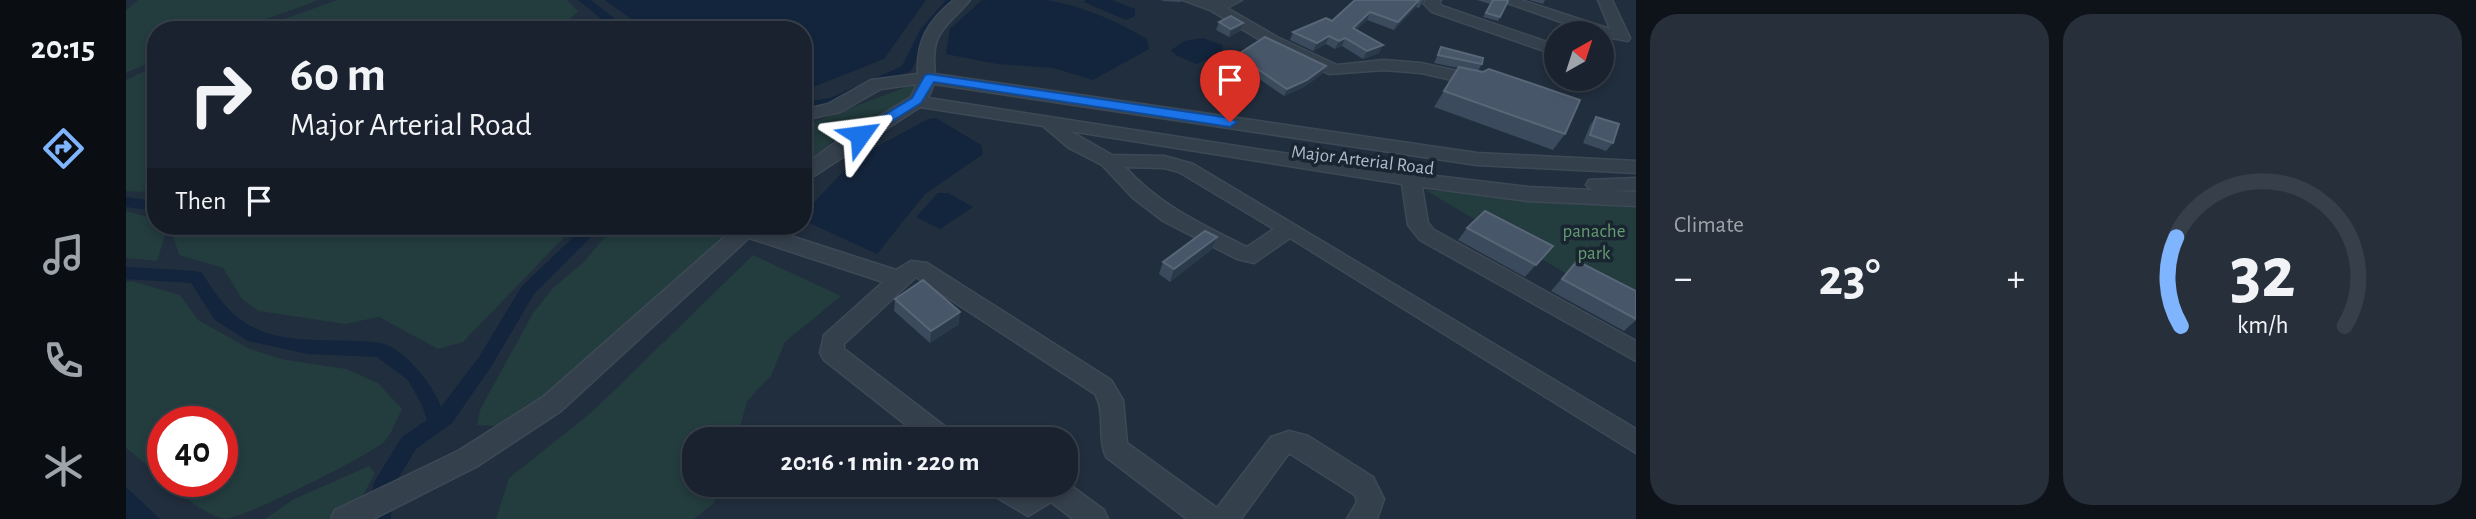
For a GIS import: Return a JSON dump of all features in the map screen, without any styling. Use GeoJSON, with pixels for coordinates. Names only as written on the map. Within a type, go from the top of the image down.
{"type":"FeatureCollection","features":[{"type":"Feature","properties":{"kind":"street"},"geometry":{"type":"LineString","coordinates":[[925,84],[925,54],[934,28],[963,0]]}},
{"type":"Feature","properties":{"kind":"street"},"geometry":{"type":"LineString","coordinates":[[1190,0],[1215,7],[1271,40],[1335,70],[1377,65],[1404,66],[1474,80]]}},
{"type":"Feature","properties":{"kind":"street"},"geometry":{"type":"LineString","coordinates":[[1215,7],[1235,0]]}},
{"type":"Feature","properties":{"kind":"street"},"geometry":{"type":"LineString","coordinates":[[1434,0],[1431,4],[1437,9],[1544,46]]}},
{"type":"Feature","properties":{"kind":"street"},"geometry":{"type":"LineString","coordinates":[[1506,0],[1622,38],[1605,0]]}},
{"type":"Feature","properties":{"kind":"street"},"geometry":{"type":"LineString","coordinates":[[812,113],[834,108],[877,84],[925,84],[1535,151],[1636,153]]}},
{"type":"Feature","properties":{"kind":"street"},"geometry":{"type":"LineString","coordinates":[[925,84],[1050,123],[1411,179],[1528,194],[1636,200]]}},
{"type":"Feature","properties":{"kind":"street"},"geometry":{"type":"LineString","coordinates":[[812,170],[925,84]]}},
{"type":"Feature","properties":{"kind":"street","name":"Major Arterial Road"},"geometry":{"type":"LineString","coordinates":[[925,84],[1477,159],[1636,167]]}},
{"type":"Feature","properties":{"kind":"street","name":"Major Arterial Road"},"geometry":{"type":"LineString","coordinates":[[925,84],[1320,154],[1553,183],[1636,184]]}},
{"type":"Feature","properties":{"kind":"street"},"geometry":{"type":"LineString","coordinates":[[1050,123],[1075,144],[1110,160],[1177,164],[1289,228],[1636,442]]}},
{"type":"Feature","properties":{"kind":"street"},"geometry":{"type":"LineString","coordinates":[[1110,160],[1133,189],[1155,207],[1244,254],[1254,255],[1289,228]]}},
{"type":"Feature","properties":{"kind":"street"},"geometry":{"type":"LineString","coordinates":[[1411,179],[1418,225],[1427,235],[1636,352]]}},
{"type":"Feature","properties":{"kind":"street"},"geometry":{"type":"LineString","coordinates":[[349,517],[467,459],[552,404],[740,235]]}},
{"type":"Feature","properties":{"kind":"street"},"geometry":{"type":"LineString","coordinates":[[769,235],[900,279]]}},
{"type":"Feature","properties":{"kind":"street"},"geometry":{"type":"LineString","coordinates":[[927,427],[832,353],[832,341],[900,279],[911,270],[919,269],[1103,387],[1111,400],[1115,449],[1209,519]]}},
{"type":"Feature","properties":{"kind":"street"},"geometry":{"type":"LineString","coordinates":[[1225,519],[1280,445],[1289,442],[1299,444],[1364,486],[1371,495],[1372,505],[1362,519]]}},
{"type":"Feature","properties":{"kind":"street"},"geometry":{"type":"LineString","coordinates":[[1018,497],[1028,504],[1037,497]]}},
{"type":"Feature","properties":{"kind":"street"},"geometry":{"type":"LineString","coordinates":[[1065,497],[1094,519]]}},
{"type":"Feature","properties":{"kind":"green space"},"geometry":{"type":"Polygon","coordinates":[[[138,0],[319,0],[261,21],[147,21],[147,64],[126,73],[126,10],[138,0]]]}},
{"type":"Feature","properties":{"kind":"green space"},"geometry":{"type":"Polygon","coordinates":[[[337,0],[567,0],[578,11],[567,21],[278,21],[337,0]]]}},
{"type":"Feature","properties":{"kind":"green space"},"geometry":{"type":"Polygon","coordinates":[[[147,70],[147,190],[141,192],[126,191],[126,80],[147,70]]]}},
{"type":"Feature","properties":{"kind":"green space"},"geometry":{"type":"Polygon","coordinates":[[[914,84],[920,86],[901,104],[836,139],[812,160],[812,123],[914,84]]]}},
{"type":"Feature","properties":{"kind":"green space","name":"panache park"},"geometry":{"type":"Polygon","coordinates":[[[1425,190],[1636,203],[1636,315],[1425,190]]]}},
{"type":"Feature","properties":{"kind":"green space"},"geometry":{"type":"Polygon","coordinates":[[[126,211],[147,217],[147,235],[165,235],[157,261],[126,258],[126,211]]]}},
{"type":"Feature","properties":{"kind":"green space"},"geometry":{"type":"Polygon","coordinates":[[[175,235],[566,235],[463,342],[438,349],[379,317],[345,324],[259,311],[242,299],[223,268],[179,255],[175,235]]]}},
{"type":"Feature","properties":{"kind":"green space"},"geometry":{"type":"Polygon","coordinates":[[[606,235],[731,235],[535,410],[500,426],[477,425],[480,410],[533,313],[553,288],[584,262],[606,235]]]}},
{"type":"Feature","properties":{"kind":"green space"},"geometry":{"type":"Polygon","coordinates":[[[753,255],[841,296],[785,342],[771,376],[747,401],[740,427],[682,427],[682,497],[716,497],[714,503],[694,519],[496,519],[509,478],[593,411],[753,255]]]}},
{"type":"Feature","properties":{"kind":"green space"},"geometry":{"type":"Polygon","coordinates":[[[132,281],[180,295],[198,320],[250,349],[281,359],[346,369],[378,383],[402,409],[389,435],[384,442],[355,460],[255,509],[225,519],[201,509],[186,497],[238,497],[238,406],[147,406],[147,465],[126,448],[126,282],[132,281]]]}},
{"type":"Feature","properties":{"kind":"green space"},"geometry":{"type":"Polygon","coordinates":[[[369,466],[375,473],[361,499],[327,519],[265,519],[294,499],[369,466]]]}},
{"type":"Feature","properties":{"kind":"water"},"geometry":{"type":"Polygon","coordinates":[[[605,0],[926,0],[884,59],[812,87],[812,21],[634,21],[605,0]]]}},
{"type":"Feature","properties":{"kind":"water"},"geometry":{"type":"Polygon","coordinates":[[[982,0],[1047,0],[1073,6],[1136,32],[1147,39],[1149,49],[1093,80],[1053,68],[997,64],[946,54],[950,29],[982,0]]]}},
{"type":"Feature","properties":{"kind":"water"},"geometry":{"type":"Polygon","coordinates":[[[1112,0],[1135,9],[1135,16],[1126,20],[1084,2],[1112,0]]]}},
{"type":"Feature","properties":{"kind":"water"},"geometry":{"type":"Polygon","coordinates":[[[1203,38],[1222,45],[1223,54],[1196,64],[1171,50],[1185,41],[1203,38]]]}},
{"type":"Feature","properties":{"kind":"water"},"geometry":{"type":"Polygon","coordinates":[[[936,118],[981,145],[983,154],[925,194],[877,254],[812,224],[812,204],[856,158],[928,119],[936,118]]]}},
{"type":"Feature","properties":{"kind":"water"},"geometry":{"type":"Polygon","coordinates":[[[938,193],[948,193],[973,207],[940,229],[916,217],[938,193]]]}},
{"type":"Feature","properties":{"kind":"water"},"geometry":{"type":"Polygon","coordinates":[[[126,487],[160,519],[126,519],[126,487]]]}},
{"type":"Feature","properties":{"kind":"building"},"geometry":{"type":"Polygon","coordinates":[[[1355,0],[1419,0],[1398,22],[1370,12],[1353,28],[1383,45],[1367,51],[1345,38],[1339,41],[1329,36],[1317,43],[1293,32],[1326,18],[1332,21],[1355,0]]]}},
{"type":"Feature","properties":{"kind":"building"},"geometry":{"type":"Polygon","coordinates":[[[1493,0],[1508,1],[1500,17],[1486,13],[1493,0]]]}},
{"type":"Feature","properties":{"kind":"building"},"geometry":{"type":"Polygon","coordinates":[[[1231,16],[1243,23],[1231,29],[1219,22],[1231,16]]]}},
{"type":"Feature","properties":{"kind":"building"},"geometry":{"type":"Polygon","coordinates":[[[1265,37],[1326,66],[1307,80],[1287,89],[1237,55],[1265,37]]]}},
{"type":"Feature","properties":{"kind":"building"},"geometry":{"type":"Polygon","coordinates":[[[1441,47],[1483,58],[1482,64],[1438,55],[1441,47]]]}},
{"type":"Feature","properties":{"kind":"building"},"geometry":{"type":"Polygon","coordinates":[[[1459,67],[1483,72],[1489,69],[1544,88],[1544,91],[1554,91],[1580,100],[1565,134],[1444,91],[1459,67]]]}},
{"type":"Feature","properties":{"kind":"building"},"geometry":{"type":"Polygon","coordinates":[[[1596,117],[1619,124],[1613,143],[1590,135],[1596,117]]]}},
{"type":"Feature","properties":{"kind":"building"},"geometry":{"type":"Polygon","coordinates":[[[1485,211],[1553,246],[1536,265],[1467,228],[1485,211]]]}},
{"type":"Feature","properties":{"kind":"building"},"geometry":{"type":"Polygon","coordinates":[[[1205,231],[1217,237],[1174,269],[1163,262],[1205,231]]]}},
{"type":"Feature","properties":{"kind":"building"},"geometry":{"type":"Polygon","coordinates":[[[1577,261],[1636,291],[1636,319],[1562,279],[1577,261]]]}},
{"type":"Feature","properties":{"kind":"building"},"geometry":{"type":"Polygon","coordinates":[[[923,280],[960,312],[931,331],[895,299],[923,280]]]}},
{"type":"Feature","properties":{"kind":"waterway"},"geometry":{"type":"LineString","coordinates":[[584,0],[611,21]]}},
{"type":"Feature","properties":{"kind":"waterway"},"geometry":{"type":"LineString","coordinates":[[812,104],[833,101],[907,68],[926,30],[952,0]]}},
{"type":"Feature","properties":{"kind":"waterway"},"geometry":{"type":"LineString","coordinates":[[126,202],[143,204]]}},
{"type":"Feature","properties":{"kind":"waterway"},"geometry":{"type":"LineString","coordinates":[[437,423],[445,417],[485,362],[528,290],[585,235]]}},
{"type":"Feature","properties":{"kind":"waterway"},"geometry":{"type":"LineString","coordinates":[[126,273],[196,277],[221,315],[254,336],[308,347],[381,350],[414,375],[431,403],[437,423]]}},
{"type":"Feature","properties":{"kind":"waterway"},"geometry":{"type":"LineString","coordinates":[[381,519],[383,485],[409,443],[437,423]]}},
{"type":"Feature","properties":{"kind":"route"},"geometry":{"type":"LineString","coordinates":[[860,135],[917,101],[925,91],[929,78],[1230,122]]}}]}
